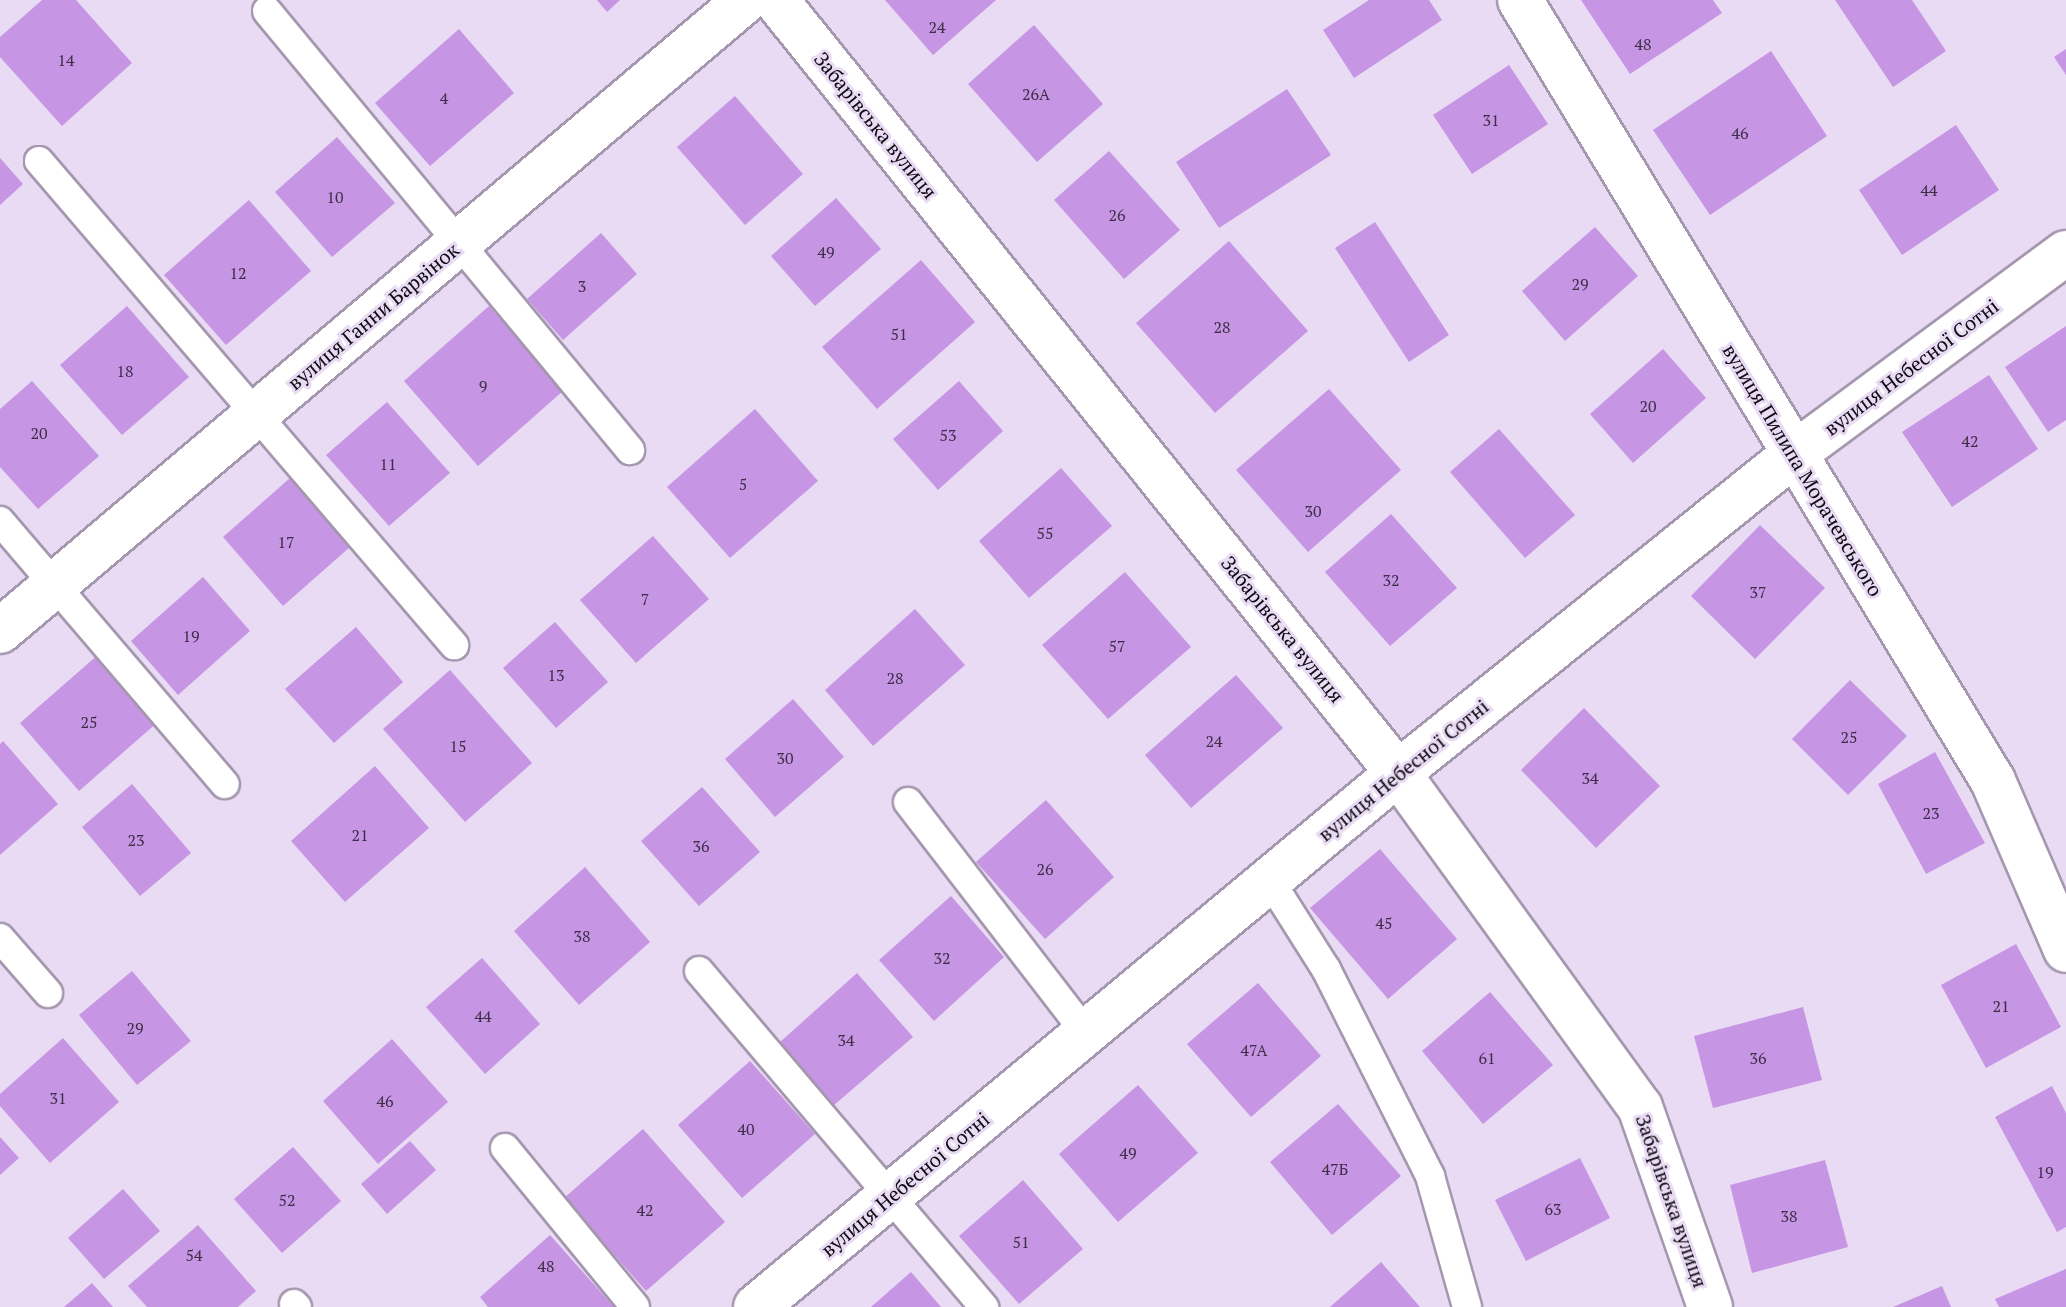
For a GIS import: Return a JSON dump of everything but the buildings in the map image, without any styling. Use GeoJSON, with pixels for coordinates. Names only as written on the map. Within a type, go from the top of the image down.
{"type":"FeatureCollection","features":[{"type":"Feature","properties":{"kind":"street","name":"вулиця Ганни Барвінок"},"geometry":{"type":"LineString","coordinates":[[0,631],[746,0]]}},
{"type":"Feature","properties":{"kind":"street","name":"Забарівська вулиця"},"geometry":{"type":"LineString","coordinates":[[776,0],[1398,773],[1640,1107],[1710,1307]]}},
{"type":"Feature","properties":{"kind":"street","name":"вулиця Пилипа Морачевського"},"geometry":{"type":"LineString","coordinates":[[1520,0],[1993,781],[2066,950]]}},
{"type":"Feature","properties":{"kind":"street","name":"вулиця Небесної Сотні"},"geometry":{"type":"LineString","coordinates":[[756,1307],[1269,879],[1794,454],[2066,253]]}},
{"type":"Feature","properties":{"kind":"lane"},"geometry":{"type":"LineString","coordinates":[[267,11],[630,450]]}},
{"type":"Feature","properties":{"kind":"lane"},"geometry":{"type":"LineString","coordinates":[[39,161],[454,645]]}},
{"type":"Feature","properties":{"kind":"lane"},"geometry":{"type":"LineString","coordinates":[[0,521],[225,784]]}},
{"type":"Feature","properties":{"kind":"lane"},"geometry":{"type":"LineString","coordinates":[[908,802],[1086,1033]]}},
{"type":"Feature","properties":{"kind":"lane"},"geometry":{"type":"LineString","coordinates":[[1269,879],[1326,969],[1430,1176],[1467,1307]]}},
{"type":"Feature","properties":{"kind":"lane"},"geometry":{"type":"LineString","coordinates":[[0,938],[48,993]]}},
{"type":"Feature","properties":{"kind":"lane"},"geometry":{"type":"LineString","coordinates":[[699,971],[984,1307]]}},
{"type":"Feature","properties":{"kind":"lane"},"geometry":{"type":"LineString","coordinates":[[505,1148],[635,1307]]}}]}
